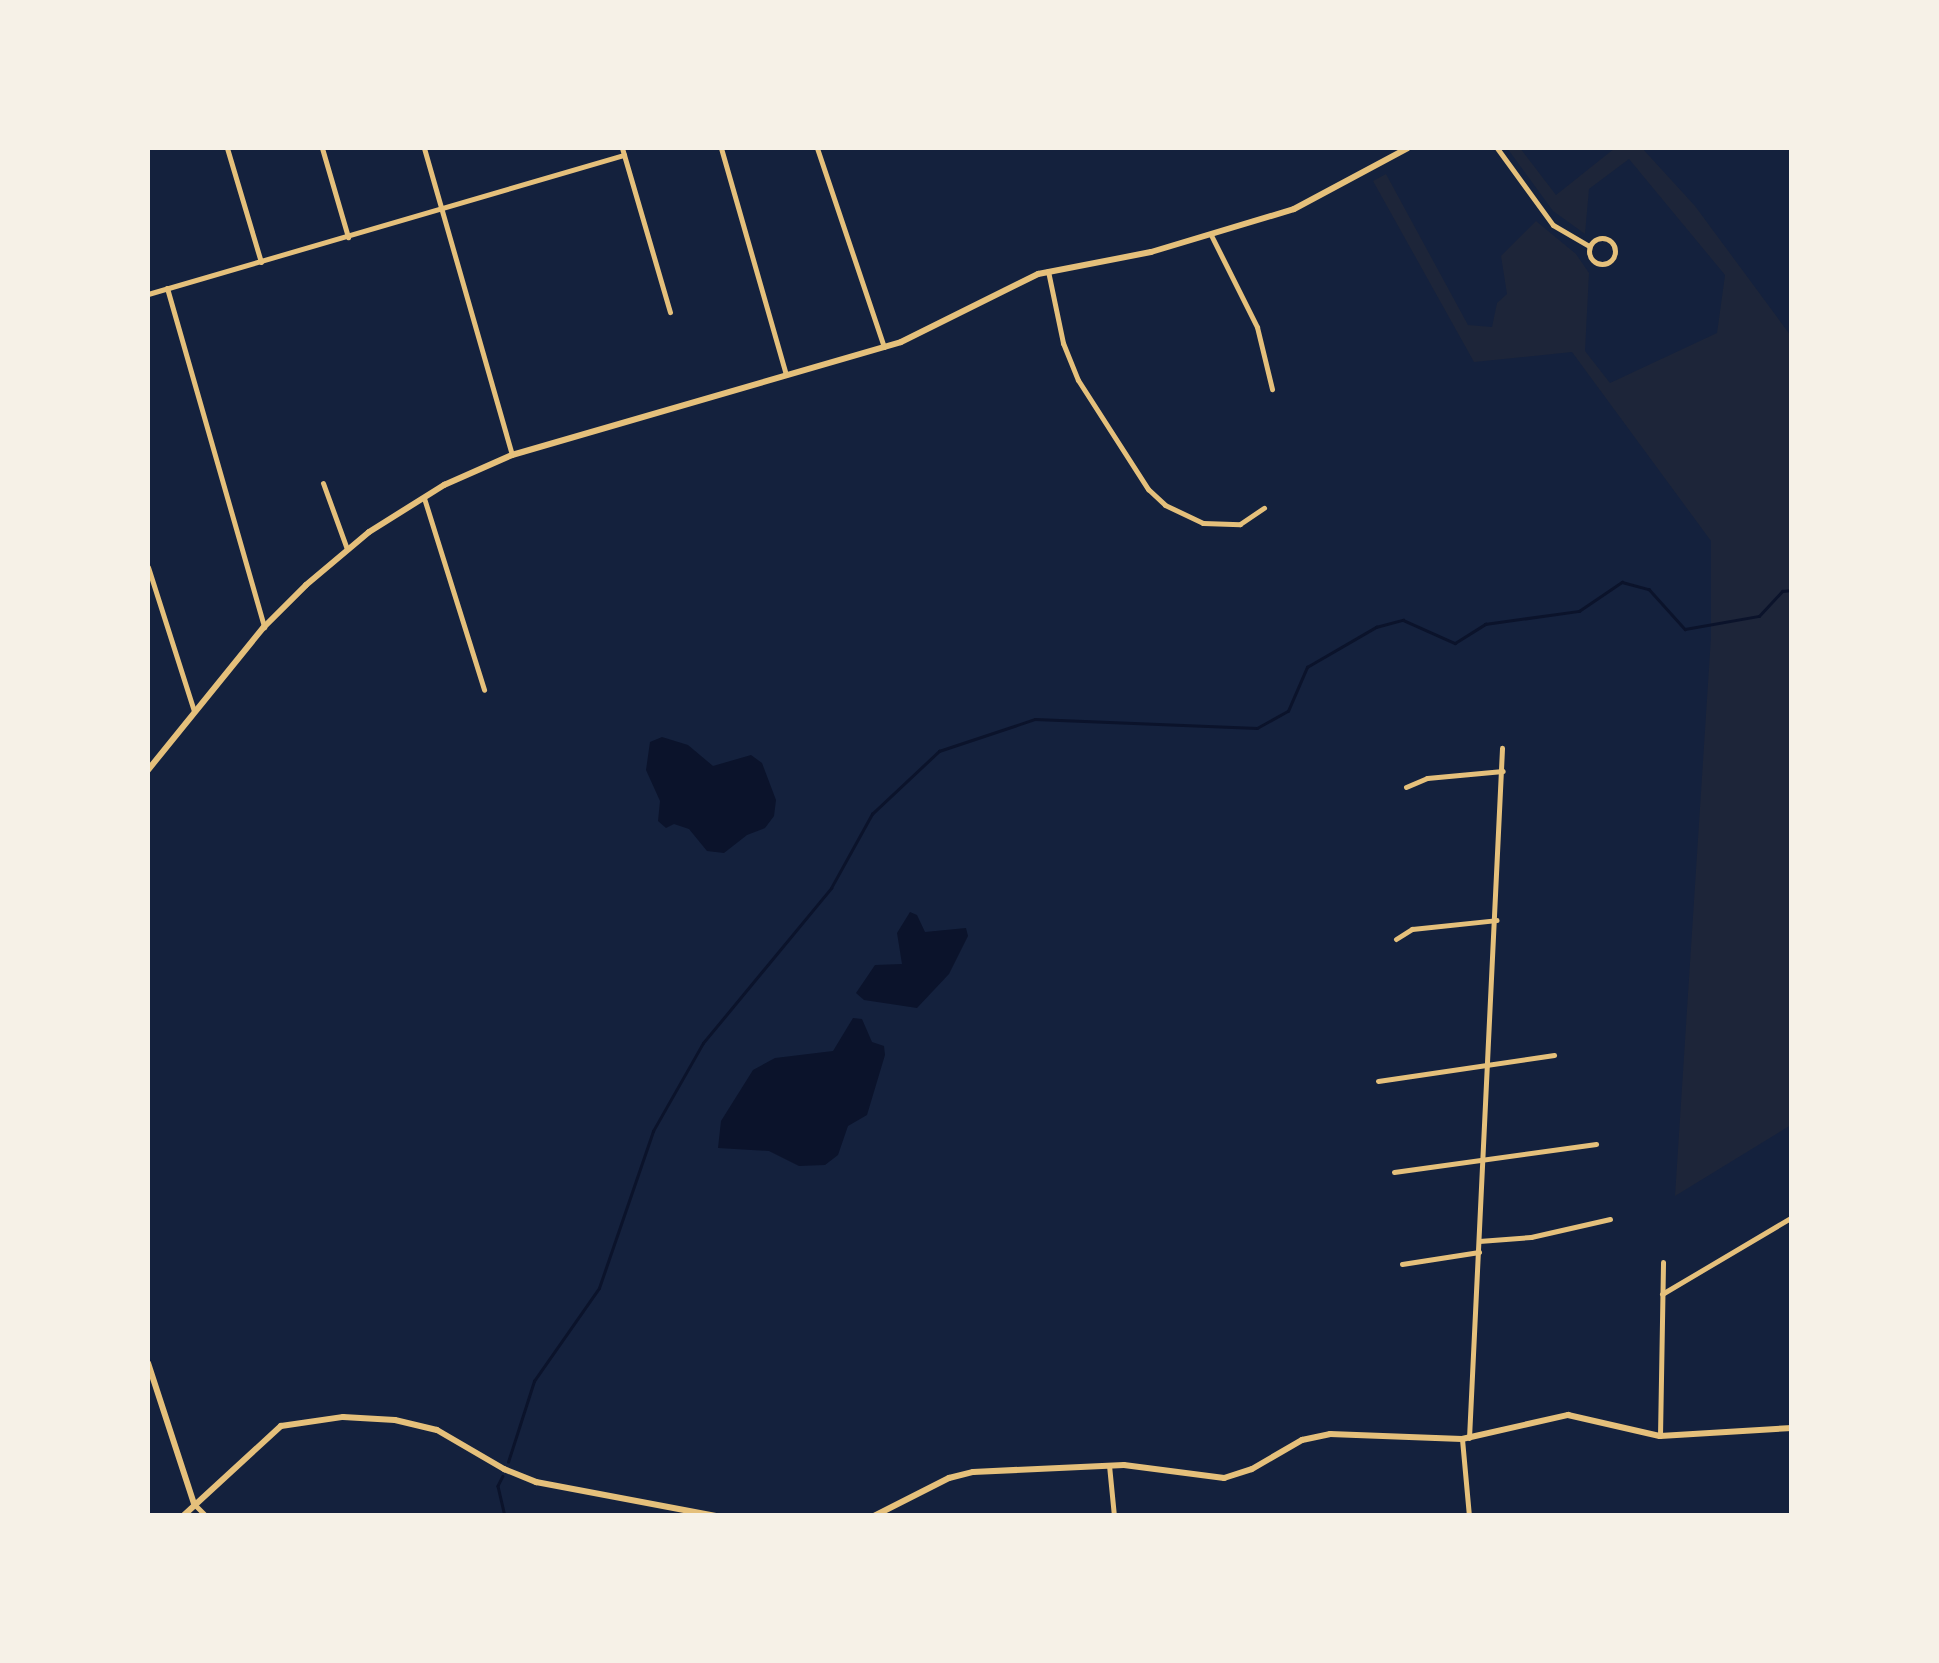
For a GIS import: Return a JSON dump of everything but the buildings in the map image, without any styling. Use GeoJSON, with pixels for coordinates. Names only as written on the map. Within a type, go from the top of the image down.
{"type":"FeatureCollection","features":[{"type":"Feature","properties":{"kind":"street"},"geometry":{"type":"LineString","coordinates":[[227,148],[261,262]]}},
{"type":"Feature","properties":{"kind":"street"},"geometry":{"type":"LineString","coordinates":[[322,148],[348,237]]}},
{"type":"Feature","properties":{"kind":"street"},"geometry":{"type":"LineString","coordinates":[[424,148],[438,209],[512,456]]}},
{"type":"Feature","properties":{"kind":"street"},"geometry":{"type":"LineString","coordinates":[[721,148],[786,374]]}},
{"type":"Feature","properties":{"kind":"street"},"geometry":{"type":"LineString","coordinates":[[817,148],[884,347]]}},
{"type":"Feature","properties":{"kind":"street"},"geometry":{"type":"LineString","coordinates":[[148,770],[264,627],[347,550],[423,496],[512,456],[912,338],[1006,287],[1048,270],[1136,256],[1294,209],[1408,148]]}},
{"type":"Feature","properties":{"kind":"street"},"geometry":{"type":"LineString","coordinates":[[1496,148],[1553,224],[1589,246]]}},
{"type":"Feature","properties":{"kind":"street"},"geometry":{"type":"LineString","coordinates":[[148,294],[348,237],[623,151],[670,312]]}},
{"type":"Feature","properties":{"kind":"street"},"geometry":{"type":"LineString","coordinates":[[1211,235],[1257,327],[1272,389]]}},
{"type":"Feature","properties":{"kind":"street"},"geometry":{"type":"LineString","coordinates":[[1596,239],[1606,239],[1614,246],[1614,256],[1607,263],[1596,263],[1589,246],[1596,239]]}},
{"type":"Feature","properties":{"kind":"street"},"geometry":{"type":"LineString","coordinates":[[1048,270],[1064,343],[1078,380],[1148,489],[1165,505],[1203,523],[1240,524],[1264,508]]}},
{"type":"Feature","properties":{"kind":"street"},"geometry":{"type":"LineString","coordinates":[[167,288],[264,627]]}},
{"type":"Feature","properties":{"kind":"street"},"geometry":{"type":"LineString","coordinates":[[323,483],[347,550]]}},
{"type":"Feature","properties":{"kind":"street"},"geometry":{"type":"LineString","coordinates":[[423,496],[484,690]]}},
{"type":"Feature","properties":{"kind":"street"},"geometry":{"type":"LineString","coordinates":[[148,567],[194,711]]}},
{"type":"Feature","properties":{"kind":"street"},"geometry":{"type":"LineString","coordinates":[[1469,1516],[1466,1439],[1497,920],[1502,748]]}},
{"type":"Feature","properties":{"kind":"street"},"geometry":{"type":"LineString","coordinates":[[1406,787],[1426,778],[1503,771]]}},
{"type":"Feature","properties":{"kind":"street"},"geometry":{"type":"LineString","coordinates":[[1396,939],[1412,929],[1497,920]]}},
{"type":"Feature","properties":{"kind":"street"},"geometry":{"type":"LineString","coordinates":[[1378,1081],[1554,1056]]}},
{"type":"Feature","properties":{"kind":"street"},"geometry":{"type":"LineString","coordinates":[[1394,1172],[1596,1144]]}},
{"type":"Feature","properties":{"kind":"street"},"geometry":{"type":"LineString","coordinates":[[1662,1294],[1792,1216]]}},
{"type":"Feature","properties":{"kind":"street"},"geometry":{"type":"LineString","coordinates":[[1479,1240],[1531,1237],[1610,1218]]}},
{"type":"Feature","properties":{"kind":"street"},"geometry":{"type":"LineString","coordinates":[[1402,1264],[1479,1252]]}},
{"type":"Feature","properties":{"kind":"street"},"geometry":{"type":"LineString","coordinates":[[1660,1436],[1663,1262]]}},
{"type":"Feature","properties":{"kind":"street"},"geometry":{"type":"LineString","coordinates":[[148,1363],[194,1504],[206,1516]]}},
{"type":"Feature","properties":{"kind":"street"},"geometry":{"type":"LineString","coordinates":[[874,1516],[965,1473],[1109,1465],[1215,1479],[1242,1473],[1302,1440],[1320,1435],[1466,1439],[1568,1415],[1660,1436],[1792,1428]]}},
{"type":"Feature","properties":{"kind":"street"},"geometry":{"type":"LineString","coordinates":[[183,1516],[281,1426],[354,1417],[437,1430],[504,1470],[536,1482],[716,1516]]}},
{"type":"Feature","properties":{"kind":"street"},"geometry":{"type":"LineString","coordinates":[[1109,1465],[1114,1516]]}},
{"type":"Feature","properties":{"kind":"shaded area"},"geometry":{"type":"Polygon","coordinates":[[[1507,148],[1520,148],[1556,195],[1615,148],[1642,148],[1695,206],[1791,336],[1791,1125],[1675,1196],[1711,637],[1711,541],[1572,352],[1474,362],[1373,181],[1386,174],[1468,325],[1492,327],[1497,303],[1507,294],[1501,256],[1536,221],[1576,254],[1589,273],[1585,351],[1610,383],[1717,333],[1725,275],[1629,159],[1589,189],[1585,234],[1553,211],[1507,148]]]}},
{"type":"Feature","properties":{"kind":"shaded area"},"geometry":{"type":"Polygon","coordinates":[[[662,737],[688,745],[713,766],[751,755],[762,763],[776,800],[774,816],[765,828],[747,835],[724,853],[707,851],[689,829],[674,824],[666,828],[658,821],[660,801],[646,770],[650,742],[662,737]]]}},
{"type":"Feature","properties":{"kind":"shaded area"},"geometry":{"type":"Polygon","coordinates":[[[910,912],[917,915],[925,932],[966,928],[968,936],[949,974],[917,1008],[864,1000],[856,993],[875,965],[902,964],[897,933],[910,912]]]}},
{"type":"Feature","properties":{"kind":"shaded area"},"geometry":{"type":"Polygon","coordinates":[[[853,1018],[862,1019],[872,1042],[884,1046],[885,1055],[867,1115],[848,1126],[838,1155],[825,1165],[799,1166],[769,1151],[718,1148],[721,1121],[753,1070],[775,1058],[833,1051],[853,1018]]]}},
{"type":"Feature","properties":{"kind":"waterway"},"geometry":{"type":"LineString","coordinates":[[508,1462],[534,1381],[599,1288],[653,1131],[703,1043],[831,888],[872,814],[939,751],[1035,719],[1257,728],[1288,711],[1307,667],[1376,627],[1403,620],[1455,643],[1485,624],[1579,611],[1622,582],[1649,589],[1685,629],[1759,616],[1782,591],[1792,590]]}},
{"type":"Feature","properties":{"kind":"waterway"},"geometry":{"type":"LineString","coordinates":[[503,1476],[498,1486],[505,1516]]}}]}
